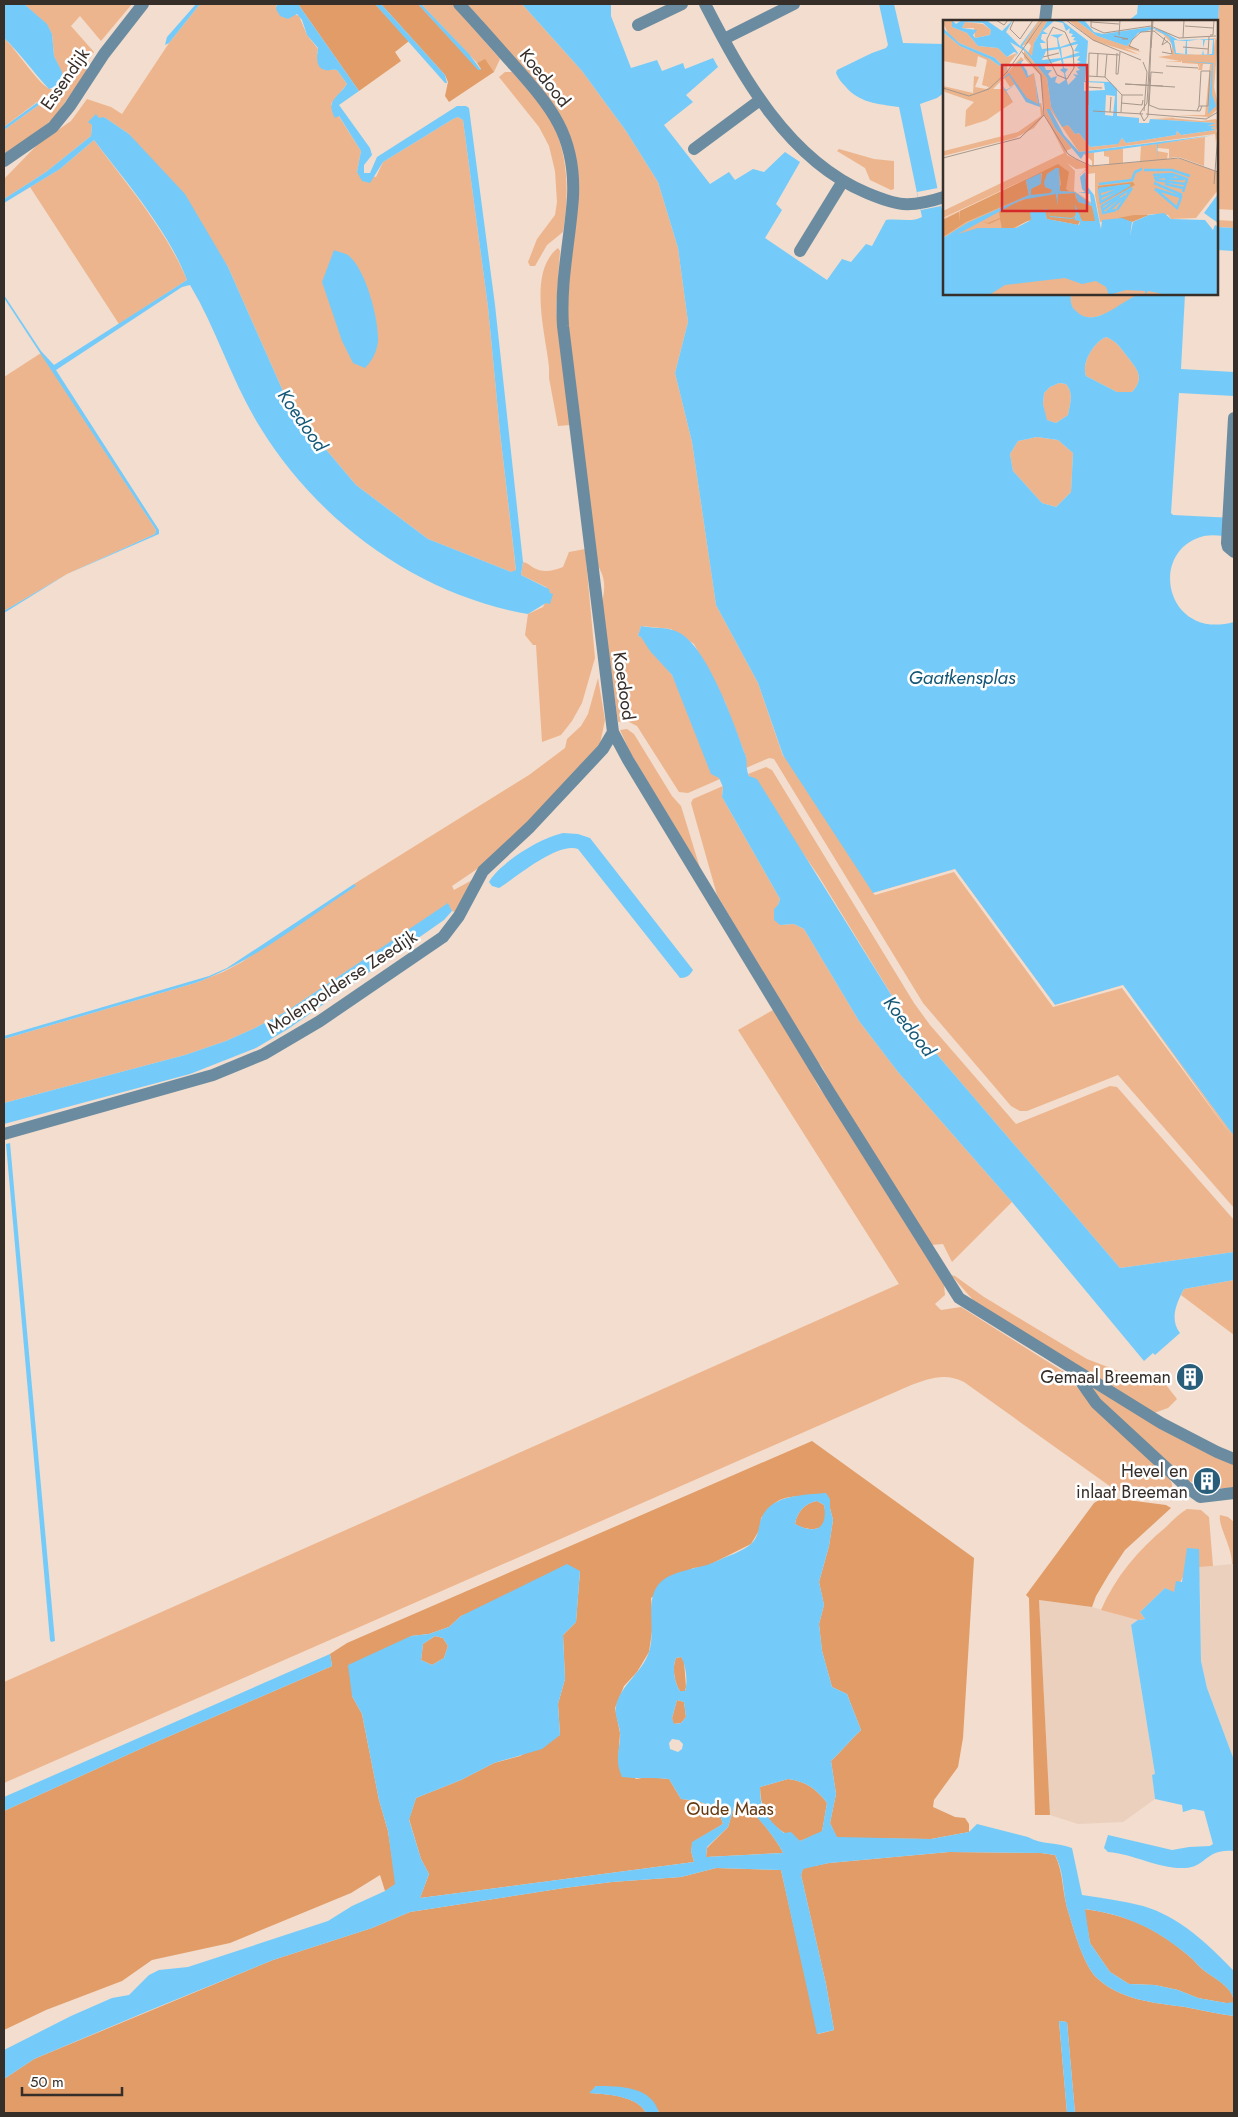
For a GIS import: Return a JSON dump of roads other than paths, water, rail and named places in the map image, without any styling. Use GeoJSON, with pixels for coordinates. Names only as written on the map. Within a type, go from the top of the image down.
{"type":"FeatureCollection","features":[{"type":"Feature","properties":{"kind":"street","name":"Essendijk"},"geometry":{"type":"LineString","coordinates":[[4,161],[53,127],[70,106],[104,54],[143,4]]}},
{"type":"Feature","properties":{"kind":"street","name":"Koedood"},"geometry":{"type":"LineString","coordinates":[[459,4],[544,100],[559,124],[569,151],[573,195],[562,282],[563,326],[613,732],[830,1093],[959,1298],[1161,1424],[1234,1459]]}},
{"type":"Feature","properties":{"kind":"street"},"geometry":{"type":"LineString","coordinates":[[638,25],[682,4]]}},
{"type":"Feature","properties":{"kind":"street"},"geometry":{"type":"LineString","coordinates":[[705,4],[760,100],[801,147],[843,181],[889,201],[904,204],[942,198]]}},
{"type":"Feature","properties":{"kind":"street"},"geometry":{"type":"LineString","coordinates":[[724,39],[794,4]]}},
{"type":"Feature","properties":{"kind":"street"},"geometry":{"type":"LineString","coordinates":[[1045,20],[1047,4]]}},
{"type":"Feature","properties":{"kind":"street"},"geometry":{"type":"LineString","coordinates":[[694,149],[760,100]]}},
{"type":"Feature","properties":{"kind":"street"},"geometry":{"type":"LineString","coordinates":[[800,251],[843,181]]}},
{"type":"Feature","properties":{"kind":"street"},"geometry":{"type":"LineString","coordinates":[[1234,418],[1227,539],[1228,547],[1234,552]]}},
{"type":"Feature","properties":{"kind":"street","name":"Molenpolderse Zeedijk"},"geometry":{"type":"LineString","coordinates":[[4,1134],[213,1075],[264,1054],[320,1021],[443,937],[459,916],[483,871],[542,815],[603,749],[613,732]]}},
{"type":"Feature","properties":{"kind":"street"},"geometry":{"type":"LineString","coordinates":[[1074,1370],[1096,1403],[1200,1497],[1234,1493]]}},
{"type":"Feature","properties":{"kind":"water"},"geometry":{"type":"Polygon","coordinates":[[[4,4],[24,4],[47,24],[52,34],[54,56],[62,72],[62,79],[67,85],[62,91],[54,87],[49,89],[4,38],[4,4]]]}},
{"type":"Feature","properties":{"kind":"water"},"geometry":{"type":"Polygon","coordinates":[[[196,4],[200,4],[169,43],[165,45],[167,37],[196,4]]]}},
{"type":"Feature","properties":{"kind":"water"},"geometry":{"type":"Polygon","coordinates":[[[277,4],[298,4],[359,91],[339,105],[370,148],[372,155],[364,165],[364,173],[370,173],[377,157],[457,106],[469,108],[495,305],[523,562],[521,575],[549,589],[550,593],[553,594],[550,604],[546,603],[528,614],[487,604],[448,590],[410,572],[374,549],[341,523],[311,494],[284,462],[260,427],[241,392],[200,302],[190,285],[182,287],[56,370],[159,530],[159,534],[67,574],[155,534],[156,530],[4,298],[4,295],[41,351],[54,365],[187,280],[179,261],[158,225],[94,140],[60,169],[4,203],[4,199],[46,172],[91,136],[92,125],[88,122],[96,114],[99,118],[104,117],[129,134],[185,194],[228,267],[290,407],[356,485],[428,539],[511,572],[516,570],[488,307],[463,120],[458,117],[453,119],[383,162],[370,183],[362,181],[357,172],[361,151],[339,116],[335,118],[331,107],[334,100],[347,84],[337,70],[325,70],[320,67],[317,61],[318,48],[307,35],[302,20],[297,14],[288,19],[280,16],[276,9],[277,4]]]}},
{"type":"Feature","properties":{"kind":"water"},"geometry":{"type":"Polygon","coordinates":[[[375,4],[381,4],[445,75],[447,83],[445,83],[375,4]]]}},
{"type":"Feature","properties":{"kind":"water"},"geometry":{"type":"Polygon","coordinates":[[[418,4],[421,4],[469,54],[481,70],[478,70],[418,4]]]}},
{"type":"Feature","properties":{"kind":"water","name":"Gaatkensplas"},"geometry":{"type":"Polygon","coordinates":[[[522,4],[611,4],[611,16],[631,68],[657,60],[662,71],[683,63],[685,69],[713,58],[718,67],[686,95],[693,102],[664,125],[710,184],[729,172],[735,180],[753,169],[764,172],[785,152],[800,162],[776,204],[782,210],[765,238],[827,280],[842,259],[851,262],[866,244],[872,246],[886,220],[913,220],[922,217],[899,107],[869,102],[856,96],[842,83],[836,73],[837,70],[886,48],[888,45],[879,4],[894,4],[903,43],[943,44],[943,94],[920,104],[943,215],[943,295],[1071,295],[1071,303],[1074,309],[1083,316],[1091,317],[1099,316],[1138,295],[1185,295],[1181,369],[1234,372],[1234,396],[1179,393],[1171,513],[1173,515],[1234,518],[1234,537],[1207,535],[1186,544],[1175,558],[1170,574],[1172,591],[1179,607],[1192,619],[1211,624],[1234,622],[1234,1136],[1123,985],[1055,1005],[955,869],[873,893],[783,755],[758,683],[716,605],[692,442],[675,373],[688,322],[678,248],[658,182],[626,131],[582,71],[522,4]],[[1106,337],[1093,348],[1085,365],[1086,376],[1117,392],[1132,392],[1138,382],[1138,373],[1122,349],[1106,337]],[[1059,383],[1050,387],[1044,393],[1043,404],[1047,420],[1056,423],[1068,415],[1071,395],[1066,384],[1059,383]],[[1037,437],[1018,441],[1010,454],[1013,471],[1042,503],[1056,507],[1071,492],[1073,453],[1058,440],[1037,437]]]}},
{"type":"Feature","properties":{"kind":"water"},"geometry":{"type":"Polygon","coordinates":[[[1138,4],[1219,4],[1218,23],[1218,20],[1129,20],[1137,14],[1138,4]]]}},
{"type":"Feature","properties":{"kind":"water"},"geometry":{"type":"Polygon","coordinates":[[[38,102],[40,104],[4,130],[4,127],[38,102]]]}},
{"type":"Feature","properties":{"kind":"water"},"geometry":{"type":"Polygon","coordinates":[[[1218,227],[1234,228],[1234,251],[1218,250],[1218,227]]]}},
{"type":"Feature","properties":{"kind":"water"},"geometry":{"type":"Polygon","coordinates":[[[334,250],[348,255],[354,262],[366,283],[374,308],[378,341],[374,356],[365,368],[353,363],[342,341],[322,282],[334,250]]]}},
{"type":"Feature","properties":{"kind":"water"},"geometry":{"type":"Polygon","coordinates":[[[67,574],[4,613],[4,611],[67,574]]]}},
{"type":"Feature","properties":{"kind":"water"},"geometry":{"type":"Polygon","coordinates":[[[641,626],[669,629],[678,632],[689,640],[699,653],[727,705],[746,757],[749,776],[757,779],[905,1017],[1120,1268],[1234,1252],[1234,1280],[1184,1289],[1175,1311],[1175,1322],[1180,1333],[1155,1355],[1153,1353],[1144,1361],[1012,1202],[898,1072],[859,1021],[804,929],[794,924],[780,925],[774,920],[774,909],[780,899],[722,797],[723,787],[719,778],[711,774],[672,675],[650,651],[641,637],[638,636],[641,626]]]}},
{"type":"Feature","properties":{"kind":"water"},"geometry":{"type":"Polygon","coordinates":[[[563,833],[578,834],[590,838],[693,970],[689,975],[680,978],[578,849],[569,848],[549,855],[499,888],[492,886],[489,882],[502,867],[522,852],[543,840],[563,833]]]}},
{"type":"Feature","properties":{"kind":"water"},"geometry":{"type":"Polygon","coordinates":[[[354,884],[356,886],[278,939],[238,964],[217,974],[195,983],[4,1039],[4,1036],[209,976],[227,968],[354,884]]]}},
{"type":"Feature","properties":{"kind":"water"},"geometry":{"type":"Polygon","coordinates":[[[448,903],[452,911],[444,920],[288,1029],[256,1048],[190,1074],[4,1124],[4,1103],[185,1055],[226,1041],[255,1028],[287,1011],[448,903]]]}},
{"type":"Feature","properties":{"kind":"water"},"geometry":{"type":"Polygon","coordinates":[[[10,1143],[55,1641],[51,1642],[6,1144],[10,1143]]]}},
{"type":"Feature","properties":{"kind":"water"},"geometry":{"type":"Polygon","coordinates":[[[826,1493],[830,1499],[833,1520],[829,1546],[819,1582],[824,1605],[819,1624],[822,1651],[832,1687],[847,1694],[861,1730],[831,1761],[836,1794],[830,1823],[837,1837],[931,1839],[969,1832],[977,1824],[1028,1837],[1033,1840],[1072,1848],[1082,1895],[1143,1906],[1169,1917],[1204,1941],[1234,1971],[1234,2002],[1234,2016],[1150,2002],[1126,1996],[1105,1985],[1096,1977],[1087,1964],[1077,1938],[1067,1907],[1060,1869],[1055,1855],[1041,1853],[949,1852],[829,1863],[803,1869],[801,1875],[826,1984],[834,2030],[817,2034],[781,1870],[716,1868],[681,1877],[564,1888],[410,1912],[372,1928],[273,1960],[148,2011],[34,2059],[4,2079],[4,2050],[71,2016],[112,1998],[129,1995],[149,1975],[159,1970],[188,1967],[328,1921],[352,1906],[385,1891],[395,1884],[388,1831],[379,1800],[362,1714],[352,1696],[348,1665],[411,1636],[429,1634],[449,1627],[461,1616],[567,1564],[580,1571],[576,1622],[563,1635],[565,1679],[558,1704],[560,1735],[542,1749],[494,1763],[461,1780],[416,1798],[409,1820],[421,1859],[429,1874],[420,1898],[694,1862],[691,1851],[692,1842],[723,1824],[718,1809],[698,1801],[681,1799],[669,1779],[622,1777],[618,1766],[620,1736],[616,1706],[622,1691],[642,1666],[649,1652],[652,1635],[651,1608],[654,1592],[658,1585],[670,1576],[710,1564],[747,1547],[756,1538],[762,1517],[773,1504],[790,1497],[826,1493]],[[817,1501],[809,1504],[800,1512],[795,1524],[809,1529],[819,1528],[824,1520],[824,1505],[817,1501]],[[435,1636],[423,1644],[421,1660],[432,1665],[444,1658],[448,1646],[443,1638],[435,1636]],[[681,1657],[676,1658],[676,1683],[680,1691],[685,1691],[684,1664],[681,1657]],[[677,1700],[672,1718],[674,1724],[681,1723],[686,1717],[684,1702],[677,1700]],[[672,1739],[669,1743],[670,1749],[678,1752],[682,1749],[683,1744],[679,1740],[672,1739]],[[788,1779],[760,1787],[763,1808],[769,1818],[784,1833],[791,1832],[800,1841],[822,1831],[827,1803],[810,1786],[788,1779]],[[735,1804],[728,1827],[707,1847],[706,1857],[783,1853],[759,1819],[743,1805],[739,1804],[735,1804]],[[1085,1909],[1090,1943],[1110,1972],[1129,1984],[1155,1985],[1178,1990],[1198,1998],[1226,2003],[1234,2002],[1228,1988],[1165,1938],[1128,1919],[1085,1909]]]}},
{"type":"Feature","properties":{"kind":"water"},"geometry":{"type":"Polygon","coordinates":[[[1187,1548],[1199,1549],[1201,1661],[1207,1688],[1234,1760],[1234,1851],[1217,1852],[1192,1867],[1175,1868],[1108,1852],[1104,1848],[1108,1835],[1172,1850],[1210,1846],[1213,1844],[1204,1811],[1193,1809],[1183,1812],[1182,1805],[1155,1799],[1152,1775],[1155,1774],[1131,1625],[1138,1620],[1145,1619],[1140,1612],[1165,1588],[1174,1592],[1176,1581],[1182,1582],[1187,1548]]]}},
{"type":"Feature","properties":{"kind":"water"},"geometry":{"type":"Polygon","coordinates":[[[330,1654],[332,1666],[149,1745],[4,1811],[4,1797],[330,1654]]]}},
{"type":"Feature","properties":{"kind":"water"},"geometry":{"type":"Polygon","coordinates":[[[1059,2021],[1067,2022],[1075,2113],[1067,2113],[1059,2021]]]}},
{"type":"Feature","properties":{"kind":"water"},"geometry":{"type":"Polygon","coordinates":[[[596,2086],[634,2089],[649,2097],[659,2113],[646,2113],[642,2107],[629,2099],[589,2093],[596,2086]]]}},
{"type":"Feature","properties":{"kind":"place","name":"Gemaal Breeman"},"geometry":{"type":"Point","coordinates":[1190,1377]}},
{"type":"Feature","properties":{"kind":"place","name":"Hevel en inlaat Breeman"},"geometry":{"type":"Point","coordinates":[1207,1481]}},
{"type":"Feature","properties":{"kind":"park label","name":"Oude Maas"},"geometry":{"type":"Point","coordinates":[730,1809]}}]}
